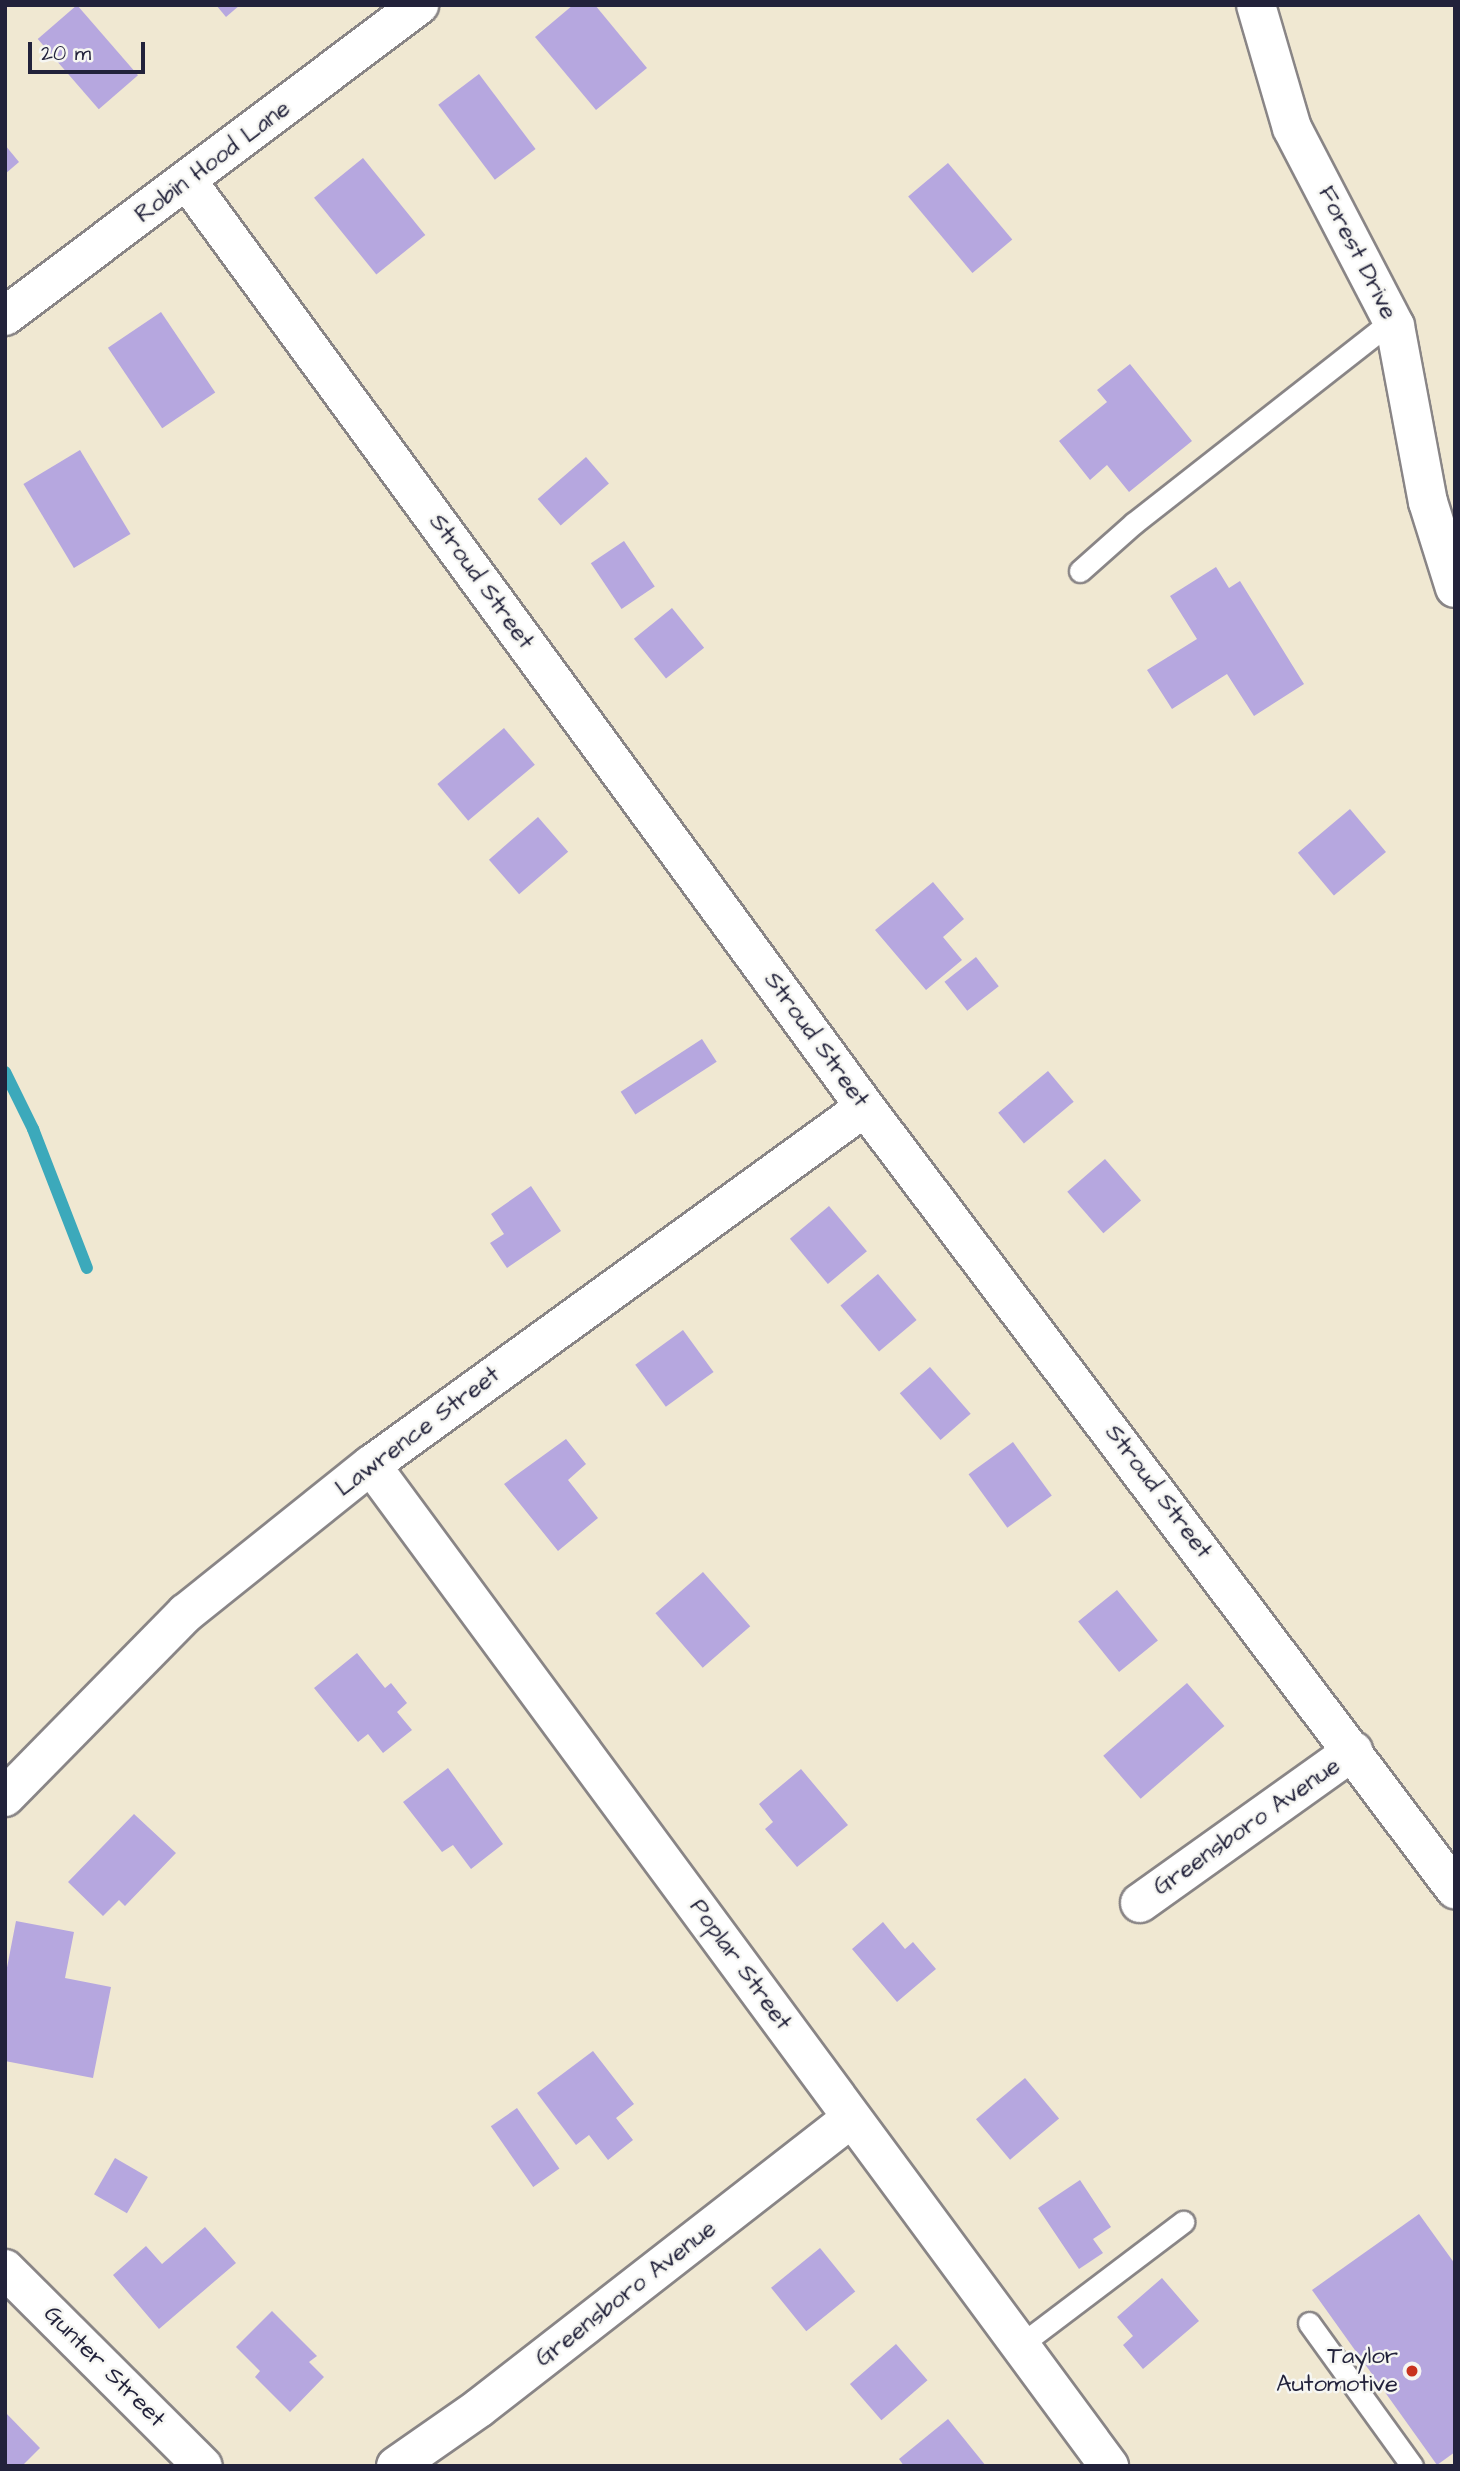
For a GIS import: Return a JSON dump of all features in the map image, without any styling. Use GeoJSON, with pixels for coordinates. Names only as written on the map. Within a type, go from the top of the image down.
{"type":"FeatureCollection","features":[{"type":"Feature","properties":{"kind":"street","name":"Robin Hood Lane"},"geometry":{"type":"LineString","coordinates":[[5,316],[188,182],[419,5]]}},
{"type":"Feature","properties":{"kind":"street","name":"Forest Drive"},"geometry":{"type":"LineString","coordinates":[[1256,5],[1292,128],[1392,321],[1428,502],[1455,589]]}},
{"type":"Feature","properties":{"kind":"street","name":"Stroud Street"},"geometry":{"type":"LineString","coordinates":[[188,182],[865,1107],[1455,1889]]}},
{"type":"Feature","properties":{"kind":"street","name":"Lawrence Street"},"geometry":{"type":"LineString","coordinates":[[5,1797],[186,1612],[371,1465],[865,1107]]}},
{"type":"Feature","properties":{"kind":"street","name":"Poplar Street"},"geometry":{"type":"LineString","coordinates":[[371,1465],[1109,2466]]}},
{"type":"Feature","properties":{"kind":"street","name":"Greensboro Avenue"},"geometry":{"type":"LineString","coordinates":[[1140,1903],[1353,1751]]}},
{"type":"Feature","properties":{"kind":"street","name":"Greensboro Avenue"},"geometry":{"type":"LineString","coordinates":[[396,2466],[479,2408],[852,2118]]}},
{"type":"Feature","properties":{"kind":"street","name":"Gunter Street"},"geometry":{"type":"LineString","coordinates":[[5,2269],[203,2466]]}},
{"type":"Feature","properties":{"kind":"lane"},"geometry":{"type":"LineString","coordinates":[[1080,571],[1134,523],[1392,321]]}},
{"type":"Feature","properties":{"kind":"lane"},"geometry":{"type":"LineString","coordinates":[[1019,2346],[1183,2222]]}},
{"type":"Feature","properties":{"kind":"lane"},"geometry":{"type":"LineString","coordinates":[[1309,2323],[1412,2466]]}},
{"type":"Feature","properties":{"kind":"building"},"geometry":{"type":"Polygon","coordinates":[[[77,5],[138,75],[99,109],[38,39],[77,5]]]}},
{"type":"Feature","properties":{"kind":"building"},"geometry":{"type":"Polygon","coordinates":[[[216,5],[240,5],[226,17],[216,5]]]}},
{"type":"Feature","properties":{"kind":"building"},"geometry":{"type":"Polygon","coordinates":[[[573,5],[595,5],[647,68],[596,110],[535,37],[573,5]]]}},
{"type":"Feature","properties":{"kind":"building"},"geometry":{"type":"Polygon","coordinates":[[[479,74],[536,149],[495,180],[438,105],[479,74]]]}},
{"type":"Feature","properties":{"kind":"building"},"geometry":{"type":"Polygon","coordinates":[[[5,145],[19,162],[5,174],[5,145]]]}},
{"type":"Feature","properties":{"kind":"building"},"geometry":{"type":"Polygon","coordinates":[[[363,158],[425,235],[376,275],[314,198],[363,158]]]}},
{"type":"Feature","properties":{"kind":"building"},"geometry":{"type":"Polygon","coordinates":[[[948,163],[1012,240],[972,273],[908,196],[948,163]]]}},
{"type":"Feature","properties":{"kind":"building"},"geometry":{"type":"Polygon","coordinates":[[[161,312],[215,392],[162,428],[108,348],[161,312]]]}},
{"type":"Feature","properties":{"kind":"building"},"geometry":{"type":"Polygon","coordinates":[[[1130,364],[1192,441],[1129,492],[1107,465],[1090,480],[1059,441],[1107,402],[1097,390],[1130,364]]]}},
{"type":"Feature","properties":{"kind":"building"},"geometry":{"type":"Polygon","coordinates":[[[80,450],[130,534],[74,568],[23,484],[80,450]]]}},
{"type":"Feature","properties":{"kind":"building"},"geometry":{"type":"Polygon","coordinates":[[[586,457],[609,483],[561,525],[538,499],[586,457]]]}},
{"type":"Feature","properties":{"kind":"building"},"geometry":{"type":"Polygon","coordinates":[[[624,541],[655,587],[622,609],[591,563],[624,541]]]}},
{"type":"Feature","properties":{"kind":"building"},"geometry":{"type":"Polygon","coordinates":[[[1216,567],[1229,588],[1240,581],[1304,684],[1254,716],[1227,674],[1172,709],[1147,670],[1197,639],[1170,596],[1216,567]]]}},
{"type":"Feature","properties":{"kind":"building"},"geometry":{"type":"Polygon","coordinates":[[[672,608],[704,648],[666,678],[634,639],[672,608]]]}},
{"type":"Feature","properties":{"kind":"building"},"geometry":{"type":"Polygon","coordinates":[[[504,728],[535,765],[468,821],[437,784],[504,728]]]}},
{"type":"Feature","properties":{"kind":"building"},"geometry":{"type":"Polygon","coordinates":[[[1350,809],[1386,852],[1334,896],[1298,853],[1350,809]]]}},
{"type":"Feature","properties":{"kind":"building"},"geometry":{"type":"Polygon","coordinates":[[[538,817],[568,852],[519,894],[489,860],[538,817]]]}},
{"type":"Feature","properties":{"kind":"building"},"geometry":{"type":"Polygon","coordinates":[[[933,882],[964,919],[943,937],[962,960],[926,990],[875,930],[933,882]]]}},
{"type":"Feature","properties":{"kind":"building"},"geometry":{"type":"Polygon","coordinates":[[[976,957],[999,986],[967,1011],[944,982],[976,957]]]}},
{"type":"Feature","properties":{"kind":"building"},"geometry":{"type":"Polygon","coordinates":[[[702,1039],[717,1062],[635,1114],[621,1092],[702,1039]]]}},
{"type":"Feature","properties":{"kind":"building"},"geometry":{"type":"Polygon","coordinates":[[[1048,1071],[1074,1102],[1024,1143],[998,1113],[1048,1071]]]}},
{"type":"Feature","properties":{"kind":"building"},"geometry":{"type":"Polygon","coordinates":[[[1105,1159],[1141,1201],[1103,1233],[1067,1192],[1105,1159]]]}},
{"type":"Feature","properties":{"kind":"building"},"geometry":{"type":"Polygon","coordinates":[[[531,1186],[561,1231],[507,1268],[490,1243],[504,1234],[491,1214],[531,1186]]]}},
{"type":"Feature","properties":{"kind":"building"},"geometry":{"type":"Polygon","coordinates":[[[829,1206],[867,1251],[828,1284],[790,1239],[829,1206]]]}},
{"type":"Feature","properties":{"kind":"building"},"geometry":{"type":"Polygon","coordinates":[[[878,1274],[917,1320],[879,1351],[840,1305],[878,1274]]]}},
{"type":"Feature","properties":{"kind":"building"},"geometry":{"type":"Polygon","coordinates":[[[683,1330],[714,1372],[666,1407],[635,1365],[683,1330]]]}},
{"type":"Feature","properties":{"kind":"building"},"geometry":{"type":"Polygon","coordinates":[[[930,1367],[971,1414],[940,1440],[900,1393],[930,1367]]]}},
{"type":"Feature","properties":{"kind":"building"},"geometry":{"type":"Polygon","coordinates":[[[566,1439],[586,1464],[568,1480],[598,1518],[558,1551],[504,1484],[566,1439]]]}},
{"type":"Feature","properties":{"kind":"building"},"geometry":{"type":"Polygon","coordinates":[[[1013,1442],[1052,1495],[1007,1528],[969,1474],[1013,1442]]]}},
{"type":"Feature","properties":{"kind":"building"},"geometry":{"type":"Polygon","coordinates":[[[703,1572],[750,1626],[703,1668],[655,1613],[703,1572]]]}},
{"type":"Feature","properties":{"kind":"building"},"geometry":{"type":"Polygon","coordinates":[[[1117,1590],[1158,1641],[1119,1672],[1078,1621],[1117,1590]]]}},
{"type":"Feature","properties":{"kind":"building"},"geometry":{"type":"Polygon","coordinates":[[[357,1653],[385,1688],[391,1683],[407,1703],[397,1712],[412,1730],[383,1753],[368,1734],[358,1742],[314,1688],[357,1653]]]}},
{"type":"Feature","properties":{"kind":"building"},"geometry":{"type":"Polygon","coordinates":[[[1187,1683],[1224,1726],[1141,1799],[1103,1756],[1187,1683]]]}},
{"type":"Feature","properties":{"kind":"building"},"geometry":{"type":"Polygon","coordinates":[[[448,1768],[503,1844],[471,1869],[453,1845],[442,1852],[403,1802],[448,1768]]]}},
{"type":"Feature","properties":{"kind":"building"},"geometry":{"type":"Polygon","coordinates":[[[801,1769],[848,1825],[797,1867],[765,1829],[773,1822],[759,1804],[801,1769]]]}},
{"type":"Feature","properties":{"kind":"building"},"geometry":{"type":"Polygon","coordinates":[[[134,1814],[176,1853],[125,1906],[119,1900],[103,1916],[68,1882],[134,1814]]]}},
{"type":"Feature","properties":{"kind":"building"},"geometry":{"type":"Polygon","coordinates":[[[16,1921],[74,1932],[65,1978],[111,1987],[93,2078],[5,2061],[5,1978],[16,1921]]]}},
{"type":"Feature","properties":{"kind":"building"},"geometry":{"type":"Polygon","coordinates":[[[883,1922],[905,1949],[913,1942],[936,1969],[897,2002],[852,1949],[883,1922]]]}},
{"type":"Feature","properties":{"kind":"building"},"geometry":{"type":"Polygon","coordinates":[[[593,2051],[634,2104],[616,2118],[633,2140],[608,2160],[589,2135],[576,2145],[537,2093],[593,2051]]]}},
{"type":"Feature","properties":{"kind":"building"},"geometry":{"type":"Polygon","coordinates":[[[1025,2078],[1059,2119],[1010,2160],[976,2119],[1025,2078]]]}},
{"type":"Feature","properties":{"kind":"building"},"geometry":{"type":"Polygon","coordinates":[[[517,2108],[559,2169],[533,2187],[491,2126],[517,2108]]]}},
{"type":"Feature","properties":{"kind":"building"},"geometry":{"type":"Polygon","coordinates":[[[115,2158],[148,2177],[127,2213],[94,2194],[115,2158]]]}},
{"type":"Feature","properties":{"kind":"building"},"geometry":{"type":"Polygon","coordinates":[[[1080,2180],[1111,2227],[1093,2239],[1103,2253],[1079,2269],[1038,2208],[1080,2180]]]}},
{"type":"Feature","properties":{"kind":"building","name":"Taylor Automotive"},"geometry":{"type":"Polygon","coordinates":[[[1419,2214],[1455,2264],[1455,2452],[1437,2465],[1312,2290],[1419,2214]]]}},
{"type":"Feature","properties":{"kind":"building"},"geometry":{"type":"Polygon","coordinates":[[[205,2227],[236,2263],[159,2329],[113,2275],[146,2246],[162,2264],[205,2227]]]}},
{"type":"Feature","properties":{"kind":"building"},"geometry":{"type":"Polygon","coordinates":[[[820,2248],[855,2292],[806,2331],[771,2288],[820,2248]]]}},
{"type":"Feature","properties":{"kind":"building"},"geometry":{"type":"Polygon","coordinates":[[[1162,2278],[1199,2321],[1143,2369],[1123,2345],[1133,2336],[1117,2317],[1162,2278]]]}},
{"type":"Feature","properties":{"kind":"building"},"geometry":{"type":"Polygon","coordinates":[[[272,2311],[317,2356],[309,2362],[324,2377],[290,2412],[255,2377],[260,2371],[236,2347],[272,2311]]]}},
{"type":"Feature","properties":{"kind":"building"},"geometry":{"type":"Polygon","coordinates":[[[896,2344],[927,2380],[881,2420],[850,2384],[896,2344]]]}},
{"type":"Feature","properties":{"kind":"building"},"geometry":{"type":"Polygon","coordinates":[[[5,2412],[40,2448],[22,2466],[5,2466],[5,2412]]]}},
{"type":"Feature","properties":{"kind":"building"},"geometry":{"type":"Polygon","coordinates":[[[948,2419],[986,2466],[904,2466],[899,2459],[948,2419]]]}},
{"type":"Feature","properties":{"kind":"waterway"},"geometry":{"type":"LineString","coordinates":[[5,1072],[33,1129],[87,1268]]}},
{"type":"Feature","properties":{"kind":"place","name":"Taylor Automotive"},"geometry":{"type":"Point","coordinates":[1412,2371]}}]}
